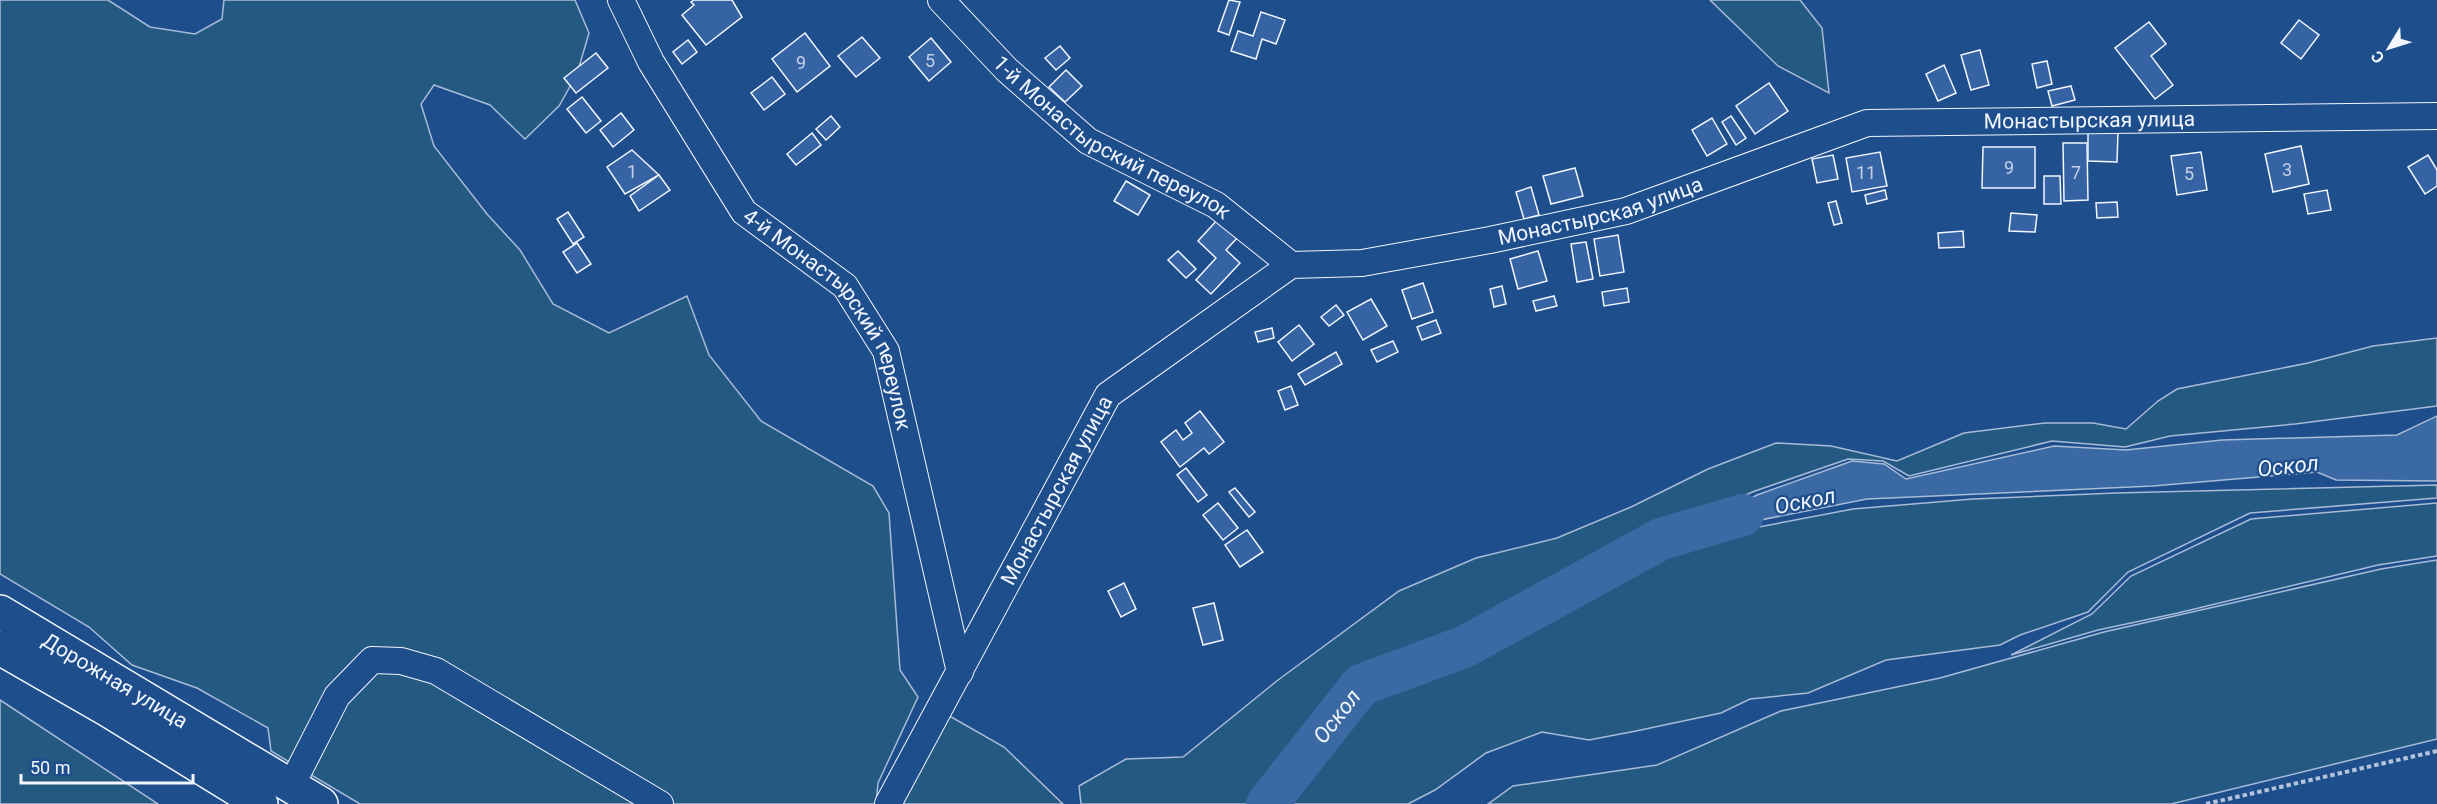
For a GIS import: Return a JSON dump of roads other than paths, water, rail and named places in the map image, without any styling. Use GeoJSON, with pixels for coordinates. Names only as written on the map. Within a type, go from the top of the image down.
{"type":"FeatureCollection","features":[{"type":"Feature","properties":{"kind":"main road","name":"Дорожная улица"},"geometry":{"type":"LineString","coordinates":[[0,612],[321,804]]}},
{"type":"Feature","properties":{"kind":"main road","name":"Дорожная улица"},"geometry":{"type":"LineString","coordinates":[[0,648],[108,710],[261,804]]}},
{"type":"Feature","properties":{"kind":"lane","name":"4-й Монастырский переулок"},"geometry":{"type":"LineString","coordinates":[[621,0],[651,62],[744,212],[845,286],[886,351],[960,672]]}},
{"type":"Feature","properties":{"kind":"lane","name":"1-й Монастырский переулок"},"geometry":{"type":"LineString","coordinates":[[941,0],[1007,70],[1088,141],[1216,205],[1291,265]]}},
{"type":"Feature","properties":{"kind":"lane","name":"Монастырская улица"},"geometry":{"type":"LineString","coordinates":[[888,804],[1108,395],[1291,265],[1362,263],[1490,240],[1626,211],[1867,123],[2437,116]]}},
{"type":"Feature","properties":{"kind":"lane"},"geometry":{"type":"LineString","coordinates":[[291,786],[337,696],[372,660],[401,660],[436,671],[660,804]]}},
{"type":"Feature","properties":{"kind":"water"},"geometry":{"type":"Polygon","coordinates":[[[2437,416],[2437,481],[2336,480],[2317,472],[2153,486],[1867,499],[1679,536],[1757,495],[1852,461],[1884,464],[1906,479],[2054,446],[2126,450],[2222,440],[2397,435],[2437,416]]]}},
{"type":"Feature","properties":{"kind":"waterway","name":"Оскол"},"geometry":{"type":"LineString","coordinates":[[1267,804],[1361,685],[1466,646],[1661,539],[1743,515]]}}]}
